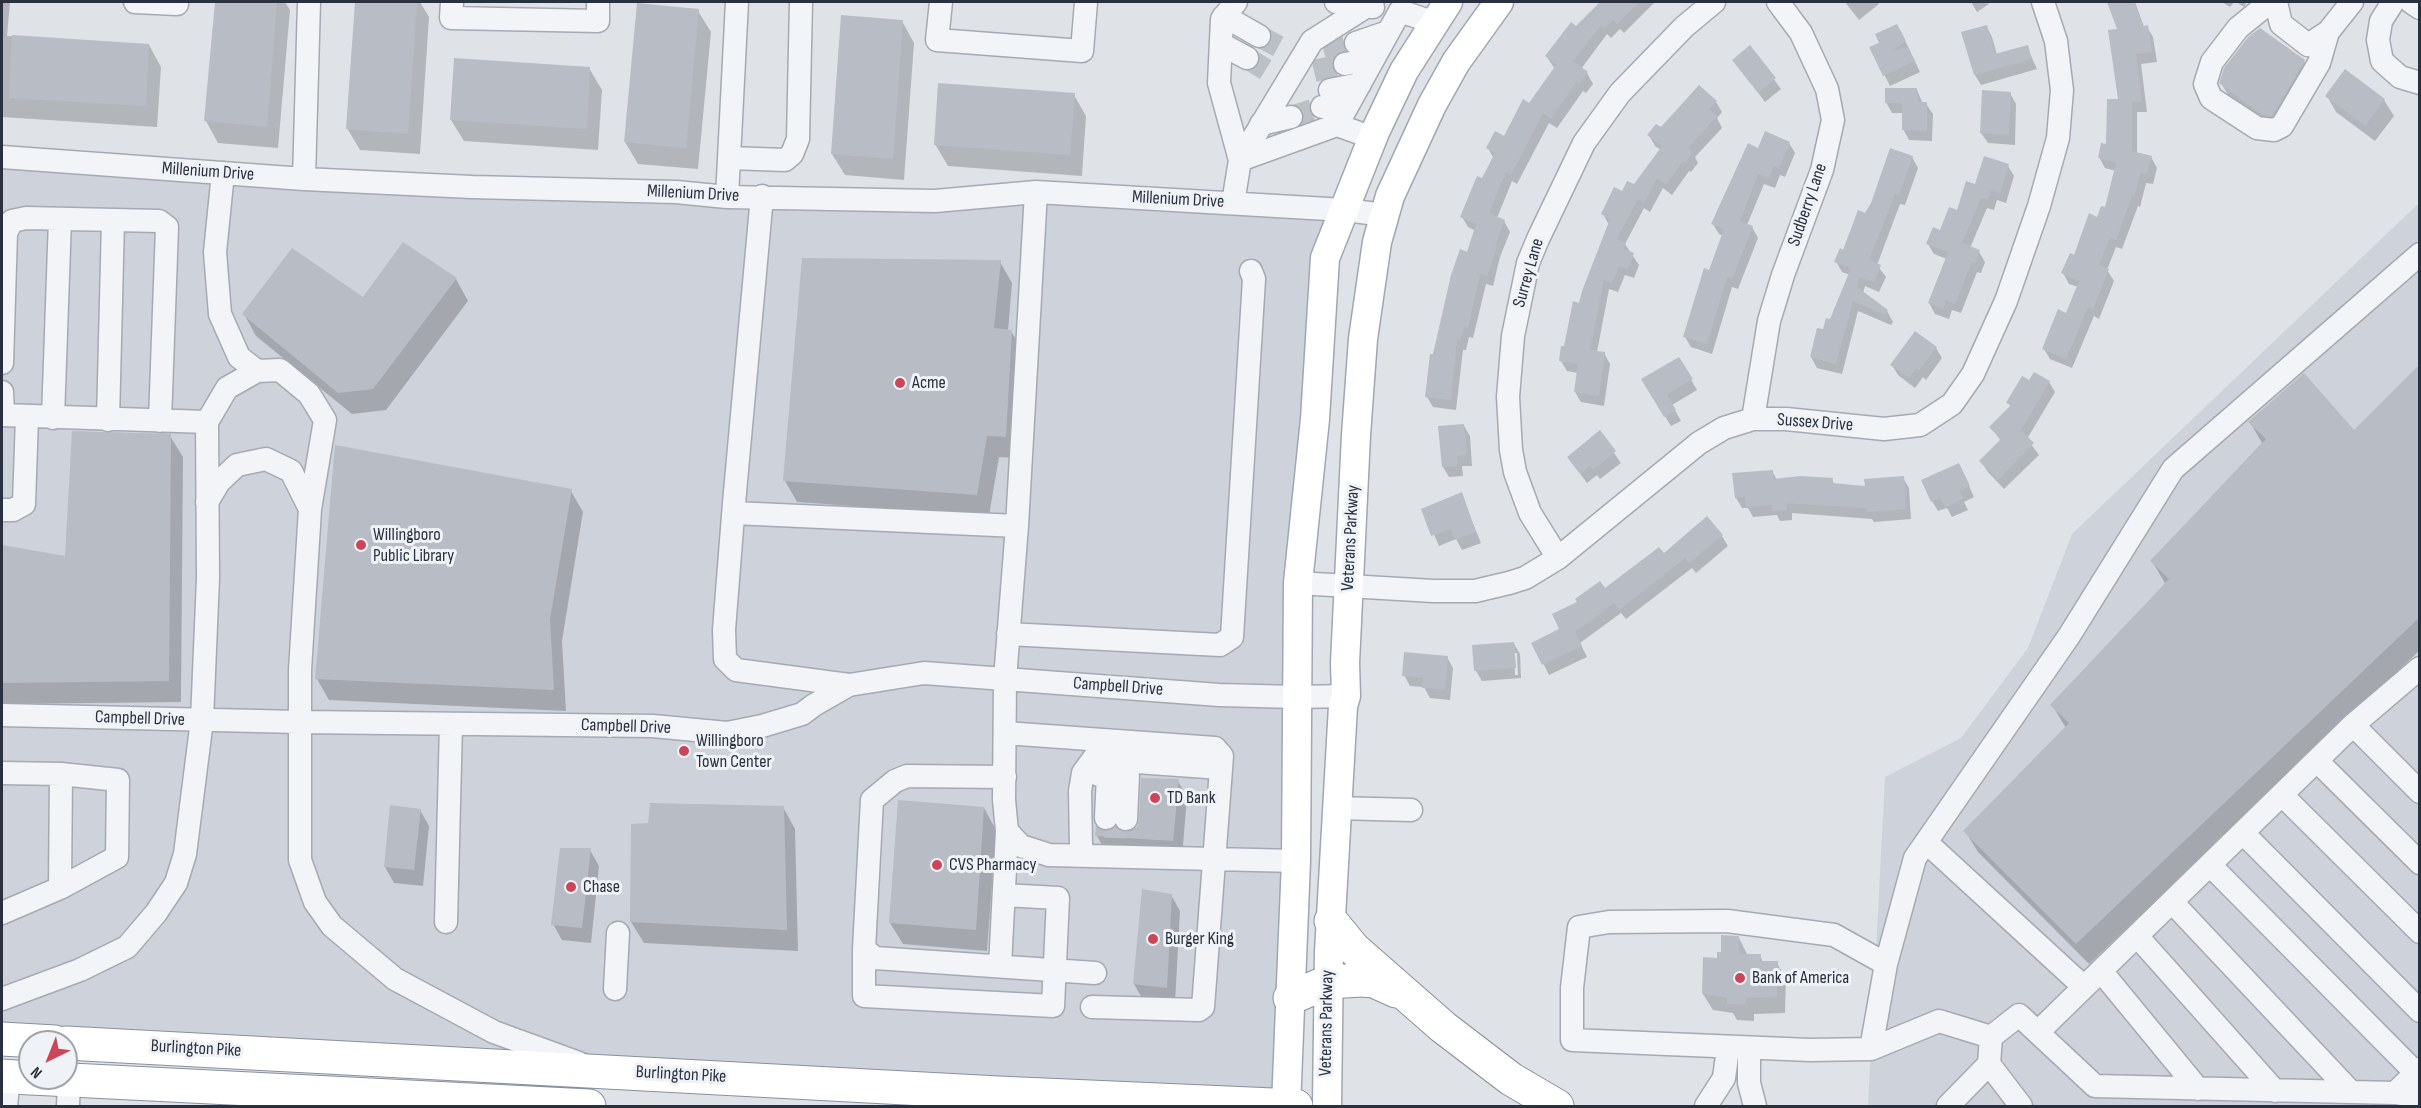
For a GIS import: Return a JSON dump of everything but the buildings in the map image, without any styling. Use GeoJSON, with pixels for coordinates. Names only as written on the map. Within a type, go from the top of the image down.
{"type":"FeatureCollection","features":[{"type":"Feature","properties":{"kind":"highway"},"geometry":{"type":"LineString","coordinates":[[1331,921],[1354,949],[1405,996],[1490,1064],[1528,1091],[1557,1107]]}},
{"type":"Feature","properties":{"kind":"highway"},"geometry":{"type":"LineString","coordinates":[[1290,998],[1328,982],[1362,980],[1374,981],[1405,996]]}},
{"type":"Feature","properties":{"kind":"highway"},"geometry":{"type":"LineString","coordinates":[[2,1039],[18,1040]]}},
{"type":"Feature","properties":{"kind":"highway","name":"Burlington Pike"},"geometry":{"type":"LineString","coordinates":[[78,1044],[1296,1107]]}},
{"type":"Feature","properties":{"kind":"highway","name":"Burlington Pike"},"geometry":{"type":"LineString","coordinates":[[16,1083],[69,1093],[588,1106]]}},
{"type":"Feature","properties":{"kind":"main road","name":"Veterans Parkway"},"geometry":{"type":"LineString","coordinates":[[1327,1107],[1328,982],[1343,706],[1346,696],[1348,585],[1363,339],[1377,242],[1390,196],[1432,105],[1456,62],[1499,2]]}},
{"type":"Feature","properties":{"kind":"main road","name":"Veterans Parkway"},"geometry":{"type":"LineString","coordinates":[[1286,1106],[1296,861],[1298,583],[1315,419],[1325,258],[1373,138],[1401,79],[1441,12]]}},
{"type":"Feature","properties":{"kind":"street"},"geometry":{"type":"LineString","coordinates":[[135,2],[177,4],[177,2]]}},
{"type":"Feature","properties":{"kind":"street"},"geometry":{"type":"LineString","coordinates":[[304,179],[309,2]]}},
{"type":"Feature","properties":{"kind":"street"},"geometry":{"type":"LineString","coordinates":[[452,2],[451,18],[598,21],[598,2]]}},
{"type":"Feature","properties":{"kind":"street"},"geometry":{"type":"LineString","coordinates":[[727,197],[737,2]]}},
{"type":"Feature","properties":{"kind":"street"},"geometry":{"type":"LineString","coordinates":[[729,158],[785,160],[792,154],[798,139],[801,2]]}},
{"type":"Feature","properties":{"kind":"street"},"geometry":{"type":"LineString","coordinates":[[941,2],[938,40],[1082,51],[1086,2]]}},
{"type":"Feature","properties":{"kind":"street"},"geometry":{"type":"LineString","coordinates":[[1336,2],[1400,11],[1441,12]]}},
{"type":"Feature","properties":{"kind":"street","name":"Surrey Lane"},"geometry":{"type":"LineString","coordinates":[[1558,558],[1530,513],[1515,472],[1511,450],[1508,397],[1514,336],[1528,263],[1584,143],[1620,93],[1684,27],[1714,2]]}},
{"type":"Feature","properties":{"kind":"street","name":"Sudberry Lane"},"geometry":{"type":"LineString","coordinates":[[1753,419],[1769,321],[1783,274],[1822,170],[1833,120],[1827,89],[1801,33],[1778,2]]}},
{"type":"Feature","properties":{"kind":"street","name":"Sussex Drive"},"geometry":{"type":"LineString","coordinates":[[1298,583],[1433,591],[1475,591],[1525,578],[1558,558],[1699,443],[1724,428],[1753,419],[1786,419],[1884,429],[1920,425],[1952,404],[1973,375],[2006,301],[2043,196],[2058,138],[2062,90],[2056,41],[2043,2]]}},
{"type":"Feature","properties":{"kind":"street"},"geometry":{"type":"LineString","coordinates":[[2270,2],[2238,28],[2212,62],[2205,84],[2211,98],[2258,128],[2274,130],[2282,126],[2319,63],[2328,32]]}},
{"type":"Feature","properties":{"kind":"street"},"geometry":{"type":"LineString","coordinates":[[2276,2],[2281,24],[2308,45],[2328,32],[2352,2]]}},
{"type":"Feature","properties":{"kind":"street"},"geometry":{"type":"LineString","coordinates":[[2393,2],[2381,21],[2378,40],[2382,61],[2400,77],[2420,83]]}},
{"type":"Feature","properties":{"kind":"street"},"geometry":{"type":"LineString","coordinates":[[2411,2],[2420,8]]}},
{"type":"Feature","properties":{"kind":"street"},"geometry":{"type":"LineString","coordinates":[[1233,203],[1240,160],[1312,41],[1367,6]]}},
{"type":"Feature","properties":{"kind":"street"},"geometry":{"type":"LineString","coordinates":[[1337,125],[1400,11]]}},
{"type":"Feature","properties":{"kind":"street"},"geometry":{"type":"LineString","coordinates":[[1225,26],[1219,83],[1240,160]]}},
{"type":"Feature","properties":{"kind":"street"},"geometry":{"type":"LineString","coordinates":[[1225,26],[1253,47],[1225,26]]}},
{"type":"Feature","properties":{"kind":"street"},"geometry":{"type":"LineString","coordinates":[[1356,43],[1388,32]]}},
{"type":"Feature","properties":{"kind":"street"},"geometry":{"type":"LineString","coordinates":[[1345,64],[1401,79]]}},
{"type":"Feature","properties":{"kind":"street"},"geometry":{"type":"LineString","coordinates":[[1348,104],[1326,99],[1368,69]]}},
{"type":"Feature","properties":{"kind":"street"},"geometry":{"type":"LineString","coordinates":[[1240,160],[1337,125],[1373,138]]}},
{"type":"Feature","properties":{"kind":"street","name":"Millenium Drive"},"geometry":{"type":"LineString","coordinates":[[2,157],[304,179],[484,188],[676,192],[727,197],[935,201],[1036,192],[1345,210],[1385,215]]}},
{"type":"Feature","properties":{"kind":"street"},"geometry":{"type":"LineString","coordinates":[[223,172],[214,252],[220,314],[239,357],[257,371]]}},
{"type":"Feature","properties":{"kind":"street"},"geometry":{"type":"LineString","coordinates":[[1000,966],[1007,831],[1005,679],[1017,526],[1036,192]]}},
{"type":"Feature","properties":{"kind":"street"},"geometry":{"type":"LineString","coordinates":[[762,196],[724,630],[725,659],[736,670],[849,685]]}},
{"type":"Feature","properties":{"kind":"street"},"geometry":{"type":"LineString","coordinates":[[2,363],[6,233],[12,221],[26,218],[159,221],[167,227],[160,421]]}},
{"type":"Feature","properties":{"kind":"street"},"geometry":{"type":"LineString","coordinates":[[53,418],[60,219]]}},
{"type":"Feature","properties":{"kind":"street"},"geometry":{"type":"LineString","coordinates":[[108,420],[113,220]]}},
{"type":"Feature","properties":{"kind":"street"},"geometry":{"type":"LineString","coordinates":[[1871,1049],[1886,964],[1915,858],[2068,636],[2173,469],[2420,254]]}},
{"type":"Feature","properties":{"kind":"street"},"geometry":{"type":"LineString","coordinates":[[1008,634],[1220,645],[1232,637],[1254,279],[1251,271]]}},
{"type":"Feature","properties":{"kind":"street"},"geometry":{"type":"LineString","coordinates":[[2,999],[80,969],[127,947],[156,913],[176,883],[185,854],[202,720],[208,578],[207,422],[227,388],[257,371],[280,370],[309,394],[325,420],[310,509],[302,615],[299,722],[300,860],[315,902],[332,926],[395,979],[494,1032],[603,1071]]}},
{"type":"Feature","properties":{"kind":"street"},"geometry":{"type":"LineString","coordinates":[[2,392],[2,415],[207,422]]}},
{"type":"Feature","properties":{"kind":"street"},"geometry":{"type":"LineString","coordinates":[[2,510],[13,510],[24,504],[27,417]]}},
{"type":"Feature","properties":{"kind":"street"},"geometry":{"type":"LineString","coordinates":[[207,502],[219,482],[237,465],[266,459],[291,471],[310,509]]}},
{"type":"Feature","properties":{"kind":"street"},"geometry":{"type":"LineString","coordinates":[[734,513],[1017,526]]}},
{"type":"Feature","properties":{"kind":"street"},"geometry":{"type":"LineString","coordinates":[[2038,1032],[2353,725],[2420,668]]}},
{"type":"Feature","properties":{"kind":"street","name":"Campbell Drive"},"geometry":{"type":"LineString","coordinates":[[2,715],[299,722],[653,726],[727,733],[762,726],[802,714],[849,685],[924,673],[1219,695],[1346,696]]}},
{"type":"Feature","properties":{"kind":"street"},"geometry":{"type":"LineString","coordinates":[[446,922],[451,724]]}},
{"type":"Feature","properties":{"kind":"street"},"geometry":{"type":"LineString","coordinates":[[2353,725],[2420,792]]}},
{"type":"Feature","properties":{"kind":"street"},"geometry":{"type":"LineString","coordinates":[[1005,733],[1105,768],[1215,748],[1222,756],[1203,1007],[1199,1010],[1092,1007]]}},
{"type":"Feature","properties":{"kind":"street"},"geometry":{"type":"LineString","coordinates":[[2317,761],[2420,863]]}},
{"type":"Feature","properties":{"kind":"street"},"geometry":{"type":"LineString","coordinates":[[1105,768],[1080,791],[1081,847],[1111,841],[1214,859],[1296,861]]}},
{"type":"Feature","properties":{"kind":"street"},"geometry":{"type":"LineString","coordinates":[[1105,768],[1111,841]]}},
{"type":"Feature","properties":{"kind":"street"},"geometry":{"type":"LineString","coordinates":[[2,772],[62,774],[118,780],[117,857],[60,888],[2,913]]}},
{"type":"Feature","properties":{"kind":"street"},"geometry":{"type":"LineString","coordinates":[[60,888],[62,774]]}},
{"type":"Feature","properties":{"kind":"street"},"geometry":{"type":"LineString","coordinates":[[1004,895],[1058,898],[1053,1006],[864,996],[864,949],[872,800],[895,781],[907,776],[1005,777]]}},
{"type":"Feature","properties":{"kind":"street"},"geometry":{"type":"LineString","coordinates":[[2282,795],[2420,932]]}},
{"type":"Feature","properties":{"kind":"street"},"geometry":{"type":"LineString","coordinates":[[1337,808],[1411,810]]}},
{"type":"Feature","properties":{"kind":"street"},"geometry":{"type":"LineString","coordinates":[[1007,831],[1021,846],[1049,855],[1111,841]]}},
{"type":"Feature","properties":{"kind":"street"},"geometry":{"type":"LineString","coordinates":[[2243,833],[2420,1011]]}},
{"type":"Feature","properties":{"kind":"street"},"geometry":{"type":"LineString","coordinates":[[1926,842],[2084,987]]}},
{"type":"Feature","properties":{"kind":"street"},"geometry":{"type":"LineString","coordinates":[[2210,866],[2418,1071],[2394,1093]]}},
{"type":"Feature","properties":{"kind":"street"},"geometry":{"type":"LineString","coordinates":[[2172,902],[2351,1092]]}},
{"type":"Feature","properties":{"kind":"street"},"geometry":{"type":"LineString","coordinates":[[1886,964],[1834,935],[1727,921],[1609,922],[1579,927],[1572,988],[1572,1040],[1738,1048],[1871,1049],[1939,1021],[1990,1037]]}},
{"type":"Feature","properties":{"kind":"street"},"geometry":{"type":"LineString","coordinates":[[615,989],[618,933]]}},
{"type":"Feature","properties":{"kind":"street"},"geometry":{"type":"LineString","coordinates":[[2137,936],[2275,1090]]}},
{"type":"Feature","properties":{"kind":"street"},"geometry":{"type":"LineString","coordinates":[[864,949],[875,958],[1095,973]]}},
{"type":"Feature","properties":{"kind":"street"},"geometry":{"type":"LineString","coordinates":[[2101,971],[2198,1089]]}},
{"type":"Feature","properties":{"kind":"street"},"geometry":{"type":"LineString","coordinates":[[1990,1037],[2019,1015],[2095,1086],[2394,1093],[2420,1097]]}},
{"type":"Feature","properties":{"kind":"street"},"geometry":{"type":"LineString","coordinates":[[1990,1037],[1989,1064],[2021,1107]]}},
{"type":"Feature","properties":{"kind":"street"},"geometry":{"type":"LineString","coordinates":[[1706,1107],[1724,1078],[1738,1048]]}},
{"type":"Feature","properties":{"kind":"street"},"geometry":{"type":"LineString","coordinates":[[1738,1048],[1755,1107]]}},
{"type":"Feature","properties":{"kind":"street"},"geometry":{"type":"LineString","coordinates":[[1947,1107],[1989,1064]]}},
{"type":"Feature","properties":{"kind":"shaded area"},"geometry":{"type":"Polygon","coordinates":[[[2,164],[1345,210],[1325,258],[1286,1106],[78,1044],[78,1030],[18,1030],[18,1041],[2,1040],[2,164]]]}},
{"type":"Feature","properties":{"kind":"shaded area"},"geometry":{"type":"Polygon","coordinates":[[[2419,203],[2419,1106],[1868,1106],[1885,777],[1961,738],[2028,648],[2072,534],[2419,203]]]}},
{"type":"Feature","properties":{"kind":"tunnel"},"geometry":{"type":"LineString","coordinates":[[1259,36],[1285,50]]}},
{"type":"Feature","properties":{"kind":"tunnel"},"geometry":{"type":"LineString","coordinates":[[1324,52],[1356,43]]}},
{"type":"Feature","properties":{"kind":"tunnel"},"geometry":{"type":"LineString","coordinates":[[1247,58],[1273,74]]}},
{"type":"Feature","properties":{"kind":"tunnel"},"geometry":{"type":"LineString","coordinates":[[1314,71],[1345,64]]}},
{"type":"Feature","properties":{"kind":"tunnel"},"geometry":{"type":"LineString","coordinates":[[1291,117],[1322,107]]}},
{"type":"Feature","properties":{"kind":"tunnel"},"geometry":{"type":"LineString","coordinates":[[1115,838],[1116,818]]}},
{"type":"Feature","properties":{"kind":"place","name":"Acme"},"geometry":{"type":"Point","coordinates":[900,383]}},
{"type":"Feature","properties":{"kind":"place","name":"Willingboro Public Library"},"geometry":{"type":"Point","coordinates":[361,545]}},
{"type":"Feature","properties":{"kind":"place","name":"Willingboro Town Center"},"geometry":{"type":"Point","coordinates":[684,751]}},
{"type":"Feature","properties":{"kind":"place","name":"TD Bank"},"geometry":{"type":"Point","coordinates":[1155,798]}},
{"type":"Feature","properties":{"kind":"place","name":"CVS Pharmacy"},"geometry":{"type":"Point","coordinates":[937,865]}},
{"type":"Feature","properties":{"kind":"place","name":"Chase"},"geometry":{"type":"Point","coordinates":[571,887]}},
{"type":"Feature","properties":{"kind":"place","name":"Burger King"},"geometry":{"type":"Point","coordinates":[1153,939]}},
{"type":"Feature","properties":{"kind":"place","name":"Bank of America"},"geometry":{"type":"Point","coordinates":[1740,978]}}]}
